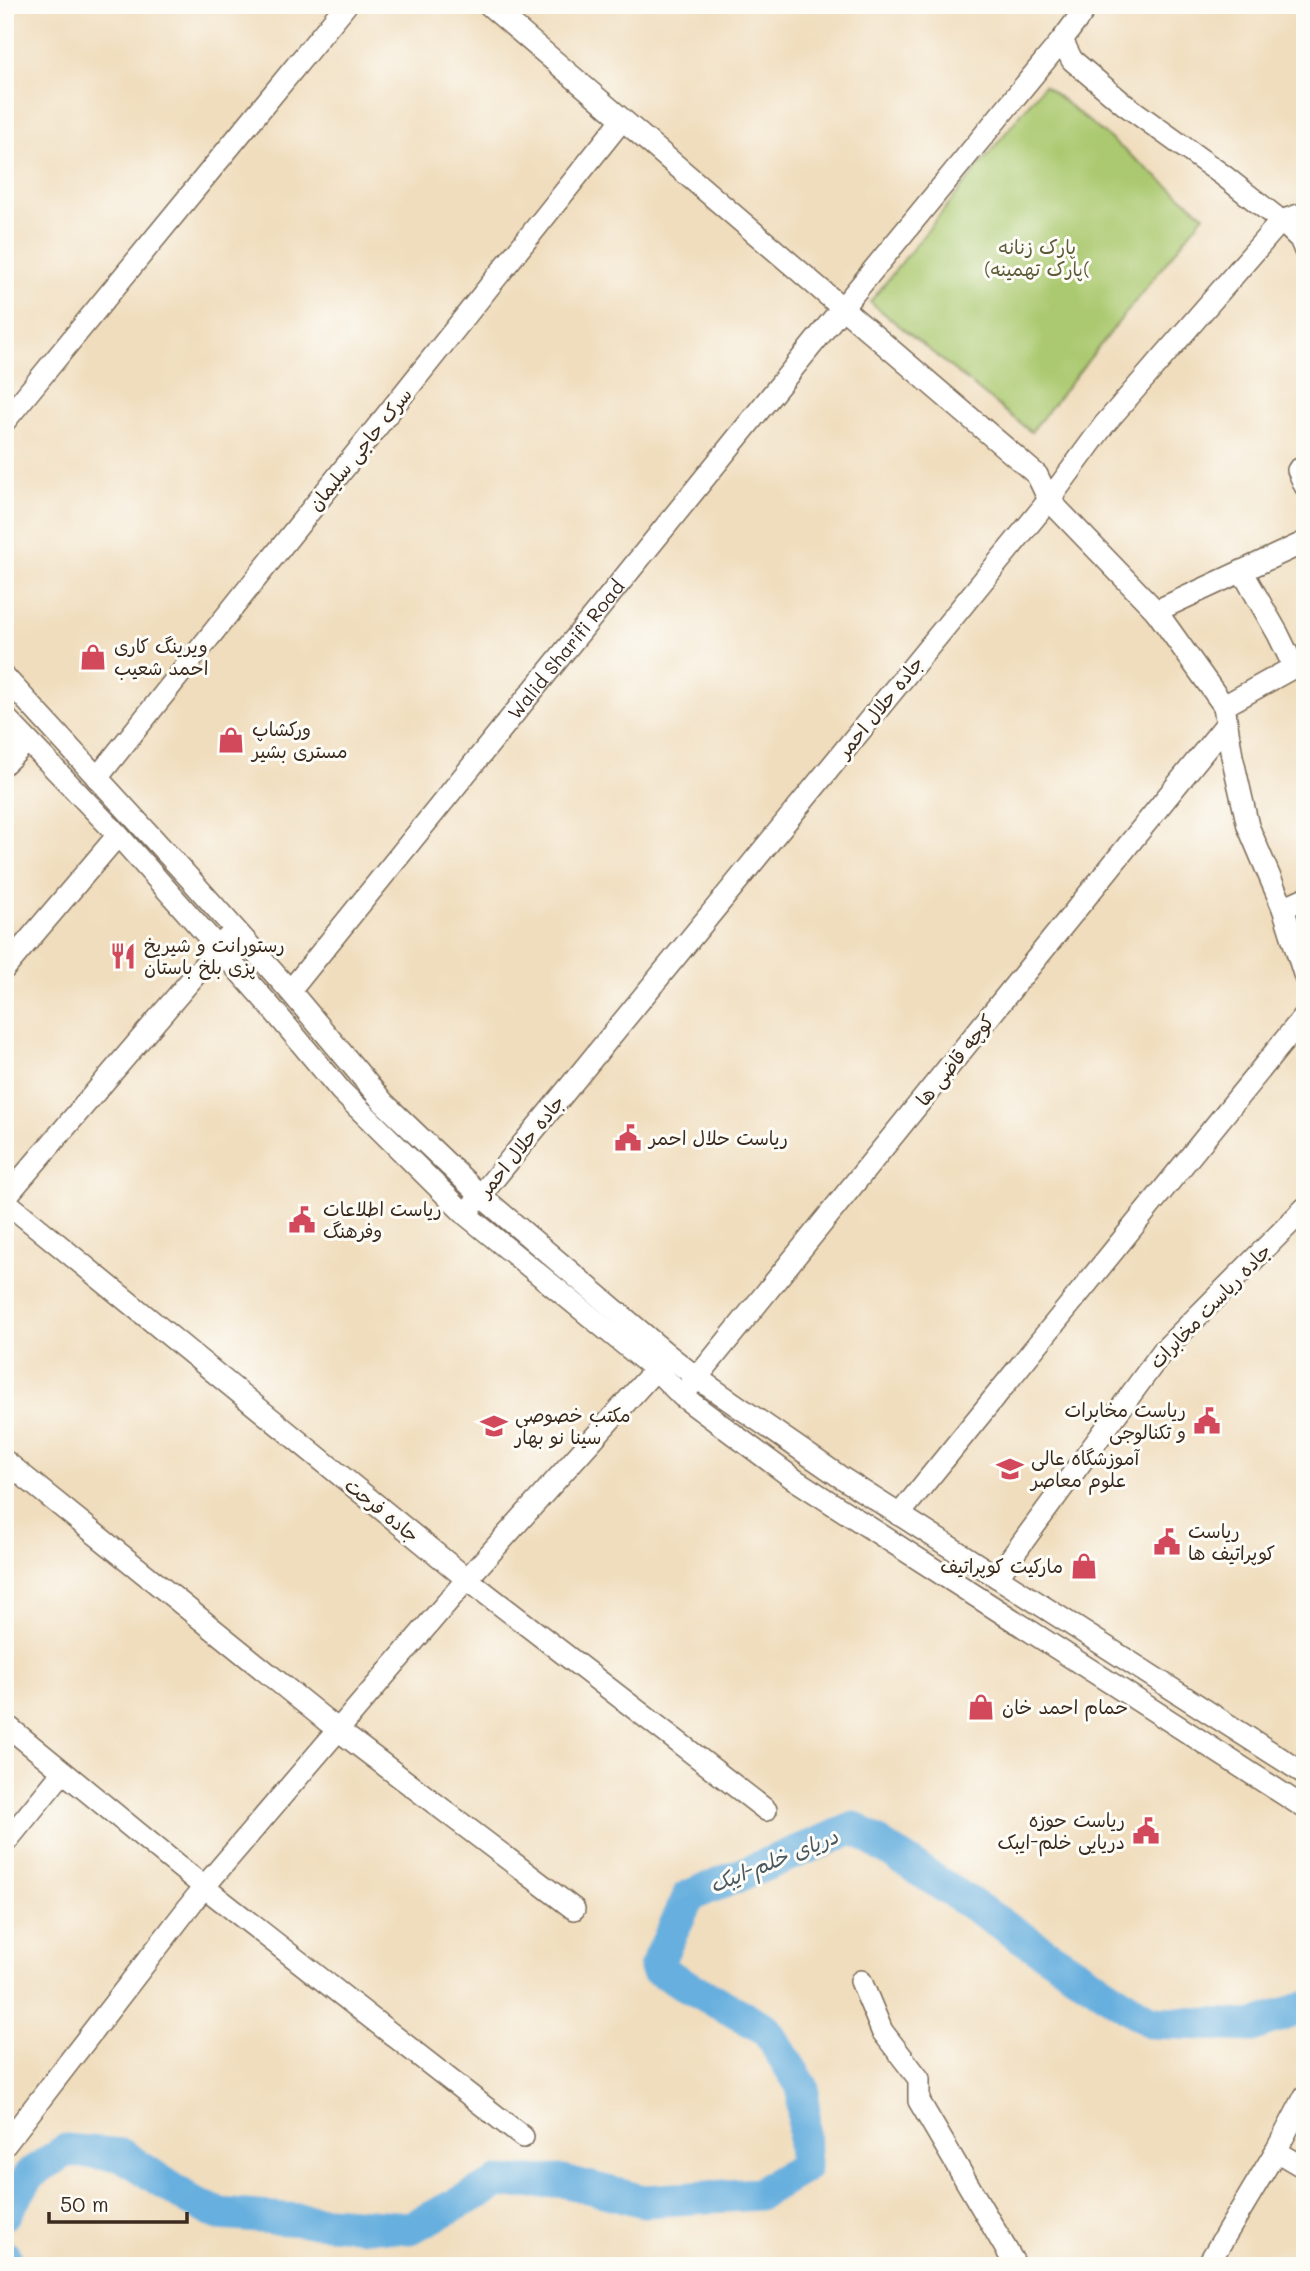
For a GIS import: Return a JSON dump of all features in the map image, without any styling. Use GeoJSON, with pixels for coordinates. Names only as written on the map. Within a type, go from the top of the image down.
{"type":"FeatureCollection","features":[{"type":"Feature","properties":{"kind":"street"},"geometry":{"type":"LineString","coordinates":[[5,421],[346,5]]}},
{"type":"Feature","properties":{"kind":"street"},"geometry":{"type":"LineString","coordinates":[[489,5],[1037,475],[1049,500],[1156,611],[1226,715],[1232,756],[1248,825],[1283,908],[1305,977]]}},
{"type":"Feature","properties":{"kind":"street","name":"Walid Sharifi Road"},"geometry":{"type":"LineString","coordinates":[[290,991],[1088,5]]}},
{"type":"Feature","properties":{"kind":"street"},"geometry":{"type":"LineString","coordinates":[[1062,40],[1072,60],[1124,104],[1282,221],[1300,240],[1305,251]]}},
{"type":"Feature","properties":{"kind":"street","name":"سرک حاجی سلیمان"},"geometry":{"type":"LineString","coordinates":[[97,778],[622,120]]}},
{"type":"Feature","properties":{"kind":"street","name":"جاده حلال احمر"},"geometry":{"type":"LineString","coordinates":[[465,1214],[1049,500],[1104,425],[1282,221],[1305,213]]}},
{"type":"Feature","properties":{"kind":"street"},"geometry":{"type":"LineString","coordinates":[[1305,466],[1298,470],[1305,486]]}},
{"type":"Feature","properties":{"kind":"street"},"geometry":{"type":"LineString","coordinates":[[1156,611],[1305,542]]}},
{"type":"Feature","properties":{"kind":"street"},"geometry":{"type":"LineString","coordinates":[[1226,715],[1294,667],[1242,571]]}},
{"type":"Feature","properties":{"kind":"street"},"geometry":{"type":"LineString","coordinates":[[5,677],[236,930],[384,1103],[662,1363],[682,1396],[794,1479],[1305,1808]]}},
{"type":"Feature","properties":{"kind":"street","name":"کوچه قاضی ها"},"geometry":{"type":"LineString","coordinates":[[682,1396],[1226,715]]}},
{"type":"Feature","properties":{"kind":"street"},"geometry":{"type":"LineString","coordinates":[[5,717],[118,835],[269,1004],[341,1091],[465,1214],[662,1363],[696,1378],[839,1476],[1305,1774]]}},
{"type":"Feature","properties":{"kind":"street"},"geometry":{"type":"LineString","coordinates":[[5,763],[27,742]]}},
{"type":"Feature","properties":{"kind":"street"},"geometry":{"type":"LineString","coordinates":[[5,968],[118,835]]}},
{"type":"Feature","properties":{"kind":"street"},"geometry":{"type":"LineString","coordinates":[[1283,908],[1305,898]]}},
{"type":"Feature","properties":{"kind":"street"},"geometry":{"type":"LineString","coordinates":[[5,1200],[218,947],[236,930]]}},
{"type":"Feature","properties":{"kind":"street"},"geometry":{"type":"LineString","coordinates":[[899,1515],[1305,1015]]}},
{"type":"Feature","properties":{"kind":"street","name":"جاده فرحت"},"geometry":{"type":"LineString","coordinates":[[5,1200],[467,1579],[766,1810]]}},
{"type":"Feature","properties":{"kind":"street","name":"جاده ریاست مخابرات"},"geometry":{"type":"LineString","coordinates":[[997,1577],[1161,1352],[1305,1208]]}},
{"type":"Feature","properties":{"kind":"street"},"geometry":{"type":"LineString","coordinates":[[5,2145],[204,1887],[467,1579],[662,1363]]}},
{"type":"Feature","properties":{"kind":"street"},"geometry":{"type":"LineString","coordinates":[[5,1461],[338,1730],[574,1909]]}},
{"type":"Feature","properties":{"kind":"street"},"geometry":{"type":"LineString","coordinates":[[5,1724],[204,1887],[523,2137]]}},
{"type":"Feature","properties":{"kind":"street"},"geometry":{"type":"LineString","coordinates":[[5,1843],[63,1772]]}},
{"type":"Feature","properties":{"kind":"street"},"geometry":{"type":"LineString","coordinates":[[861,1981],[882,2031],[919,2079],[919,2101],[1017,2266]]}},
{"type":"Feature","properties":{"kind":"street"},"geometry":{"type":"LineString","coordinates":[[1207,2266],[1276,2151],[1305,2096]]}},
{"type":"Feature","properties":{"kind":"street"},"geometry":{"type":"LineString","coordinates":[[1276,2151],[1305,2168]]}},
{"type":"Feature","properties":{"kind":"green space","name":"پارک زنانه (پارک تهمینه("},"geometry":{"type":"Polygon","coordinates":[[[1044,85],[1204,215],[1031,432],[870,302],[1044,85]]]}},
{"type":"Feature","properties":{"kind":"waterway","name":"دریای خلم-ایبک"},"geometry":{"type":"LineString","coordinates":[[5,2213],[30,2174],[66,2150],[122,2155],[191,2201],[219,2214],[410,2228],[498,2183],[563,2181],[644,2201],[759,2194],[804,2167],[803,2088],[766,2029],[655,1968],[689,1896],[855,1828],[1151,2022],[1252,2026],[1305,2007]]}},
{"type":"Feature","properties":{"kind":"waterway","name":"دریای خلم-ایبک"},"geometry":{"type":"LineString","coordinates":[[5,2257],[9,2266]]}},
{"type":"Feature","properties":{"kind":"place","name":"ویرینگ کاری احمد شعیب"},"geometry":{"type":"Point","coordinates":[93,657]}},
{"type":"Feature","properties":{"kind":"place","name":"ورکشاپ مستری بشیر"},"geometry":{"type":"Point","coordinates":[231,740]}},
{"type":"Feature","properties":{"kind":"place","name":"رستورانت و شیریخ پزی بلخ باستان"},"geometry":{"type":"Point","coordinates":[123,956]}},
{"type":"Feature","properties":{"kind":"place","name":"ریاست حلال احمر"},"geometry":{"type":"Point","coordinates":[628,1138]}},
{"type":"Feature","properties":{"kind":"place","name":"ریاست اطلاعات وفرهنگ"},"geometry":{"type":"Point","coordinates":[302,1220]}},
{"type":"Feature","properties":{"kind":"place","name":"ریاست مخابرات و تکنالوجی"},"geometry":{"type":"Point","coordinates":[1207,1421]}},
{"type":"Feature","properties":{"kind":"place","name":"مکتب خصوصی سینا نو بهار"},"geometry":{"type":"Point","coordinates":[494,1426]}},
{"type":"Feature","properties":{"kind":"place","name":"آموزشگاه عالی علوم معاصر"},"geometry":{"type":"Point","coordinates":[1010,1469]}},
{"type":"Feature","properties":{"kind":"place","name":"ریاست کوپراتیف ها"},"geometry":{"type":"Point","coordinates":[1167,1542]}},
{"type":"Feature","properties":{"kind":"place","name":"مارکیت کوپراتیف"},"geometry":{"type":"Point","coordinates":[1084,1566]}},
{"type":"Feature","properties":{"kind":"place","name":"حمام احمد خان"},"geometry":{"type":"Point","coordinates":[981,1707]}},
{"type":"Feature","properties":{"kind":"place","name":"ریاست حوزه دریایی خلم-ایبک"},"geometry":{"type":"Point","coordinates":[1146,1831]}}]}
